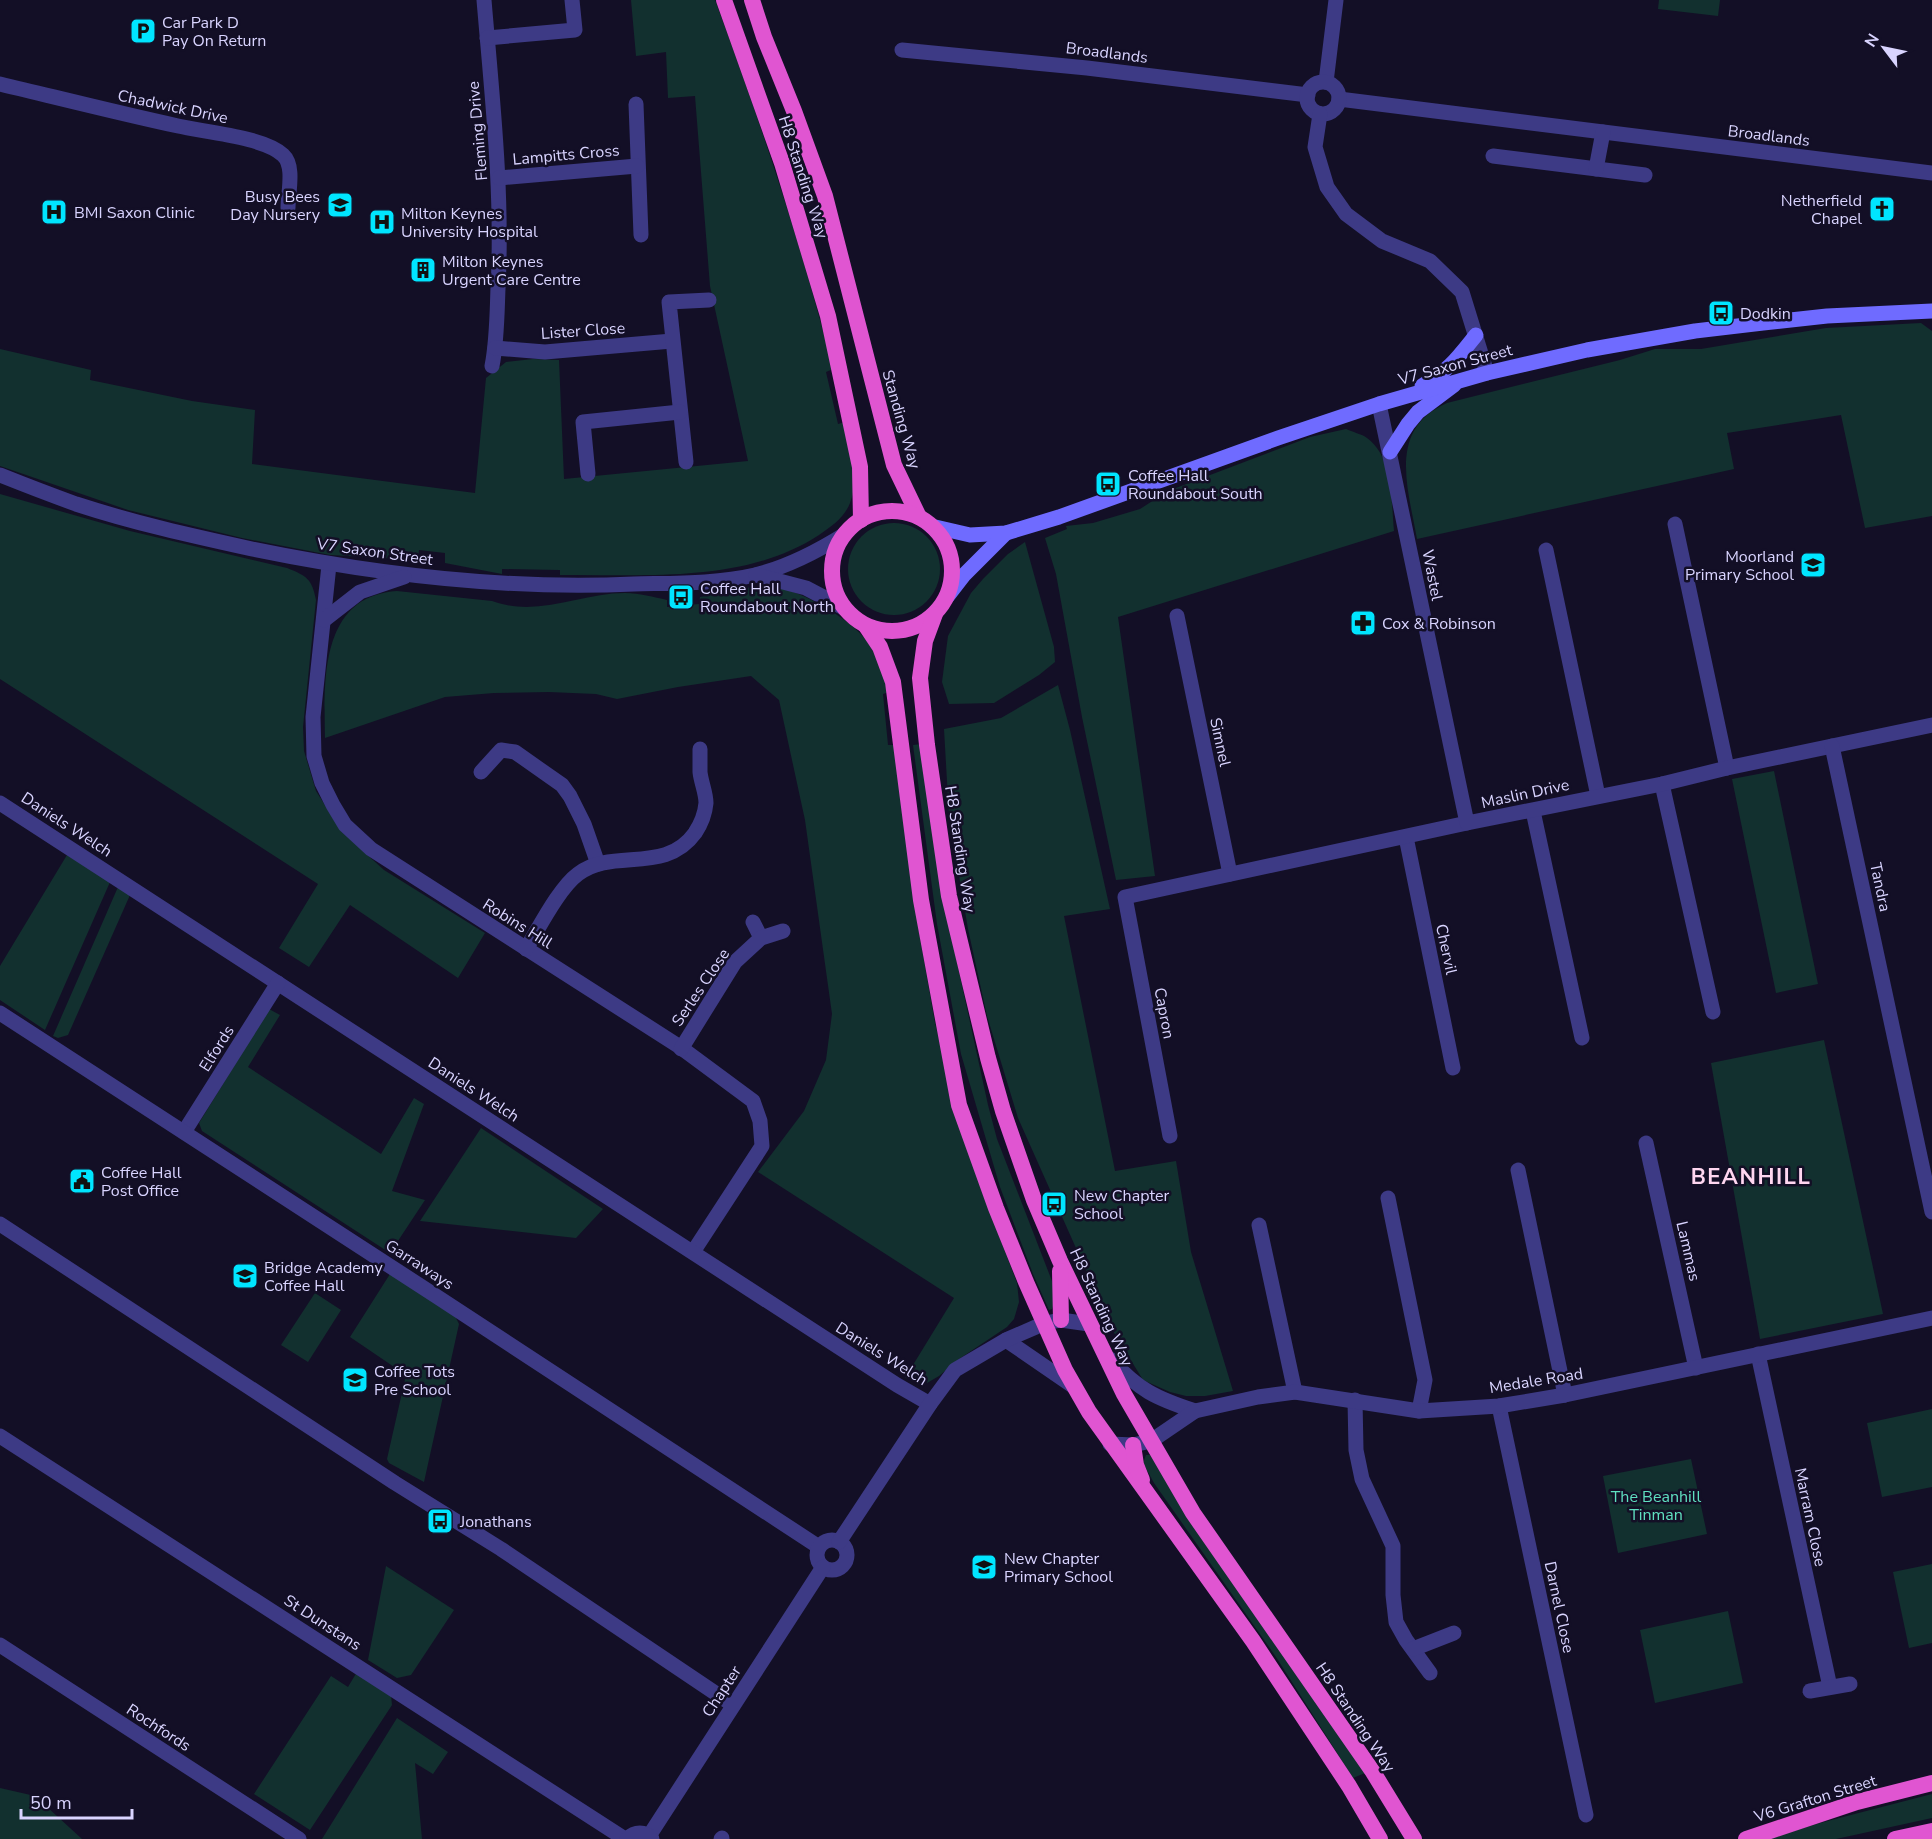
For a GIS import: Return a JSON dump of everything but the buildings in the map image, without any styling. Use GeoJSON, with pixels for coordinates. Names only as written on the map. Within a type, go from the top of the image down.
{"type":"FeatureCollection","features":[{"type":"Feature","properties":{"kind":"highway","name":"H8 Standing Way"},"geometry":{"type":"LineString","coordinates":[[724,0],[785,174],[828,316],[841,368],[860,467],[861,520]]}},
{"type":"Feature","properties":{"kind":"highway","name":"H8 Standing Way"},"geometry":{"type":"LineString","coordinates":[[752,0],[825,196],[867,362]]}},
{"type":"Feature","properties":{"kind":"highway","name":"Standing Way"},"geometry":{"type":"LineString","coordinates":[[867,362],[894,465],[925,521]]}},
{"type":"Feature","properties":{"kind":"highway"},"geometry":{"type":"LineString","coordinates":[[890,511],[905,513],[925,521],[942,537],[951,559],[952,582],[947,597],[935,614],[920,625],[902,631],[884,631],[866,626],[844,608],[834,586],[833,562],[837,547],[845,534],[861,520],[874,514],[890,511]]}},
{"type":"Feature","properties":{"kind":"highway","name":"H8 Standing Way"},"geometry":{"type":"LineString","coordinates":[[935,614],[925,641],[920,678],[927,745],[949,896],[988,1058],[1003,1111],[1034,1200],[1101,1349],[1129,1389],[1151,1441],[1193,1513],[1373,1772],[1413,1839]]}},
{"type":"Feature","properties":{"kind":"highway"},"geometry":{"type":"LineString","coordinates":[[866,626],[880,647],[893,682],[921,900],[960,1105],[996,1208],[1053,1322],[1061,1372],[1074,1387],[1110,1444],[1252,1641],[1349,1786],[1379,1836]]}},
{"type":"Feature","properties":{"kind":"highway"},"geometry":{"type":"LineString","coordinates":[[1053,1322],[1062,1292],[1060,1261]]}},
{"type":"Feature","properties":{"kind":"highway"},"geometry":{"type":"LineString","coordinates":[[1133,1445],[1136,1466],[1146,1492]]}},
{"type":"Feature","properties":{"kind":"highway","name":"V6 Grafton Street"},"geometry":{"type":"LineString","coordinates":[[1746,1839],[1824,1812],[1932,1783]]}},
{"type":"Feature","properties":{"kind":"highway"},"geometry":{"type":"LineString","coordinates":[[1895,1839],[1932,1831]]}},
{"type":"Feature","properties":{"kind":"main road","name":"V7 Saxon Street"},"geometry":{"type":"LineString","coordinates":[[925,521],[970,535],[1008,532],[1059,517],[1378,404],[1487,373],[1631,342],[1827,316],[1932,311]]}},
{"type":"Feature","properties":{"kind":"main road"},"geometry":{"type":"LineString","coordinates":[[1406,396],[1455,363],[1476,335]]}},
{"type":"Feature","properties":{"kind":"main road"},"geometry":{"type":"LineString","coordinates":[[1389,453],[1418,412],[1458,381]]}},
{"type":"Feature","properties":{"kind":"main road","name":"V7 Saxon Street"},"geometry":{"type":"LineString","coordinates":[[947,597],[964,575],[1008,532]]}},
{"type":"Feature","properties":{"kind":"street","name":"Fleming Drive"},"geometry":{"type":"LineString","coordinates":[[484,0],[499,178],[500,247],[492,366]]}},
{"type":"Feature","properties":{"kind":"street"},"geometry":{"type":"LineString","coordinates":[[487,38],[575,30],[572,0]]}},
{"type":"Feature","properties":{"kind":"street"},"geometry":{"type":"LineString","coordinates":[[1326,82],[1336,0]]}},
{"type":"Feature","properties":{"kind":"street","name":"Broadlands"},"geometry":{"type":"LineString","coordinates":[[902,50],[1087,68],[1308,95]]}},
{"type":"Feature","properties":{"kind":"street"},"geometry":{"type":"LineString","coordinates":[[1326,82],[1337,90],[1339,99],[1333,111],[1320,114],[1311,108],[1307,99],[1314,85],[1326,82]]}},
{"type":"Feature","properties":{"kind":"street","name":"Chadwick Drive"},"geometry":{"type":"LineString","coordinates":[[0,84],[182,127],[257,142],[274,149],[283,155],[289,164],[288,208]]}},
{"type":"Feature","properties":{"kind":"street","name":"Broadlands"},"geometry":{"type":"LineString","coordinates":[[1339,99],[1932,173]]}},
{"type":"Feature","properties":{"kind":"street","name":"Lampitts Cross"},"geometry":{"type":"LineString","coordinates":[[636,104],[641,235]]}},
{"type":"Feature","properties":{"kind":"street"},"geometry":{"type":"LineString","coordinates":[[1320,114],[1315,147],[1327,187],[1346,214],[1382,241],[1430,261],[1462,292],[1487,373]]}},
{"type":"Feature","properties":{"kind":"street"},"geometry":{"type":"LineString","coordinates":[[1596,169],[1602,132]]}},
{"type":"Feature","properties":{"kind":"street"},"geometry":{"type":"LineString","coordinates":[[1493,156],[1645,175]]}},
{"type":"Feature","properties":{"kind":"street","name":"Lampitts Cross"},"geometry":{"type":"LineString","coordinates":[[499,178],[637,166]]}},
{"type":"Feature","properties":{"kind":"street"},"geometry":{"type":"LineString","coordinates":[[686,462],[669,302],[709,300]]}},
{"type":"Feature","properties":{"kind":"street","name":"Lister Close"},"geometry":{"type":"LineString","coordinates":[[495,348],[545,352],[672,341]]}},
{"type":"Feature","properties":{"kind":"street","name":"Wastel"},"geometry":{"type":"LineString","coordinates":[[1378,404],[1467,823]]}},
{"type":"Feature","properties":{"kind":"street"},"geometry":{"type":"LineString","coordinates":[[588,474],[583,422],[680,412]]}},
{"type":"Feature","properties":{"kind":"street","name":"V7 Saxon Street"},"geometry":{"type":"LineString","coordinates":[[0,476],[78,504],[182,534],[329,565],[500,584],[560,586],[687,583],[756,575],[815,553],[845,534]]}},
{"type":"Feature","properties":{"kind":"street"},"geometry":{"type":"LineString","coordinates":[[1675,524],[1728,768]]}},
{"type":"Feature","properties":{"kind":"street"},"geometry":{"type":"LineString","coordinates":[[1546,550],[1598,796]]}},
{"type":"Feature","properties":{"kind":"street","name":"Robins Hill"},"geometry":{"type":"LineString","coordinates":[[329,565],[313,717],[314,756],[322,783],[345,825],[371,849],[681,1049],[753,1101],[760,1121],[762,1146],[693,1252]]}},
{"type":"Feature","properties":{"kind":"street"},"geometry":{"type":"LineString","coordinates":[[324,620],[360,592],[410,575]]}},
{"type":"Feature","properties":{"kind":"street","name":"V7 Saxon Street"},"geometry":{"type":"LineString","coordinates":[[756,575],[806,588],[844,608]]}},
{"type":"Feature","properties":{"kind":"street","name":"Simnel"},"geometry":{"type":"LineString","coordinates":[[1177,616],[1230,874]]}},
{"type":"Feature","properties":{"kind":"street","name":"Maslin Drive"},"geometry":{"type":"LineString","coordinates":[[1125,897],[1932,725]]}},
{"type":"Feature","properties":{"kind":"street","name":"Tandra"},"geometry":{"type":"LineString","coordinates":[[1832,746],[1932,1212]]}},
{"type":"Feature","properties":{"kind":"street"},"geometry":{"type":"LineString","coordinates":[[526,949],[564,889],[578,874],[598,864],[644,860],[669,854],[689,842],[701,824],[706,803],[700,772],[700,749]]}},
{"type":"Feature","properties":{"kind":"street"},"geometry":{"type":"LineString","coordinates":[[481,772],[501,750],[515,752],[562,785],[584,824],[598,864]]}},
{"type":"Feature","properties":{"kind":"street"},"geometry":{"type":"LineString","coordinates":[[1662,784],[1713,1012]]}},
{"type":"Feature","properties":{"kind":"street","name":"Daniels Welch"},"geometry":{"type":"LineString","coordinates":[[0,803],[930,1404]]}},
{"type":"Feature","properties":{"kind":"street"},"geometry":{"type":"LineString","coordinates":[[1533,811],[1582,1038]]}},
{"type":"Feature","properties":{"kind":"street","name":"Chervil"},"geometry":{"type":"LineString","coordinates":[[1406,837],[1453,1068]]}},
{"type":"Feature","properties":{"kind":"street","name":"Capron"},"geometry":{"type":"LineString","coordinates":[[1125,897],[1170,1136]]}},
{"type":"Feature","properties":{"kind":"street"},"geometry":{"type":"LineString","coordinates":[[753,922],[761,938]]}},
{"type":"Feature","properties":{"kind":"street","name":"Serles Close"},"geometry":{"type":"LineString","coordinates":[[681,1049],[735,962],[761,938],[783,931]]}},
{"type":"Feature","properties":{"kind":"street","name":"Elfords"},"geometry":{"type":"LineString","coordinates":[[184,1132],[278,983]]}},
{"type":"Feature","properties":{"kind":"street","name":"Garraways"},"geometry":{"type":"LineString","coordinates":[[0,1012],[819,1547]]}},
{"type":"Feature","properties":{"kind":"street","name":"Lammas"},"geometry":{"type":"LineString","coordinates":[[1646,1143],[1696,1368]]}},
{"type":"Feature","properties":{"kind":"street"},"geometry":{"type":"LineString","coordinates":[[1518,1170],[1566,1395]]}},
{"type":"Feature","properties":{"kind":"street"},"geometry":{"type":"LineString","coordinates":[[1388,1198],[1425,1380],[1419,1412]]}},
{"type":"Feature","properties":{"kind":"street"},"geometry":{"type":"LineString","coordinates":[[0,1224],[395,1483],[501,1549],[733,1705]]}},
{"type":"Feature","properties":{"kind":"street"},"geometry":{"type":"LineString","coordinates":[[1259,1226],[1295,1392]]}},
{"type":"Feature","properties":{"kind":"street","name":"Medale Road"},"geometry":{"type":"LineString","coordinates":[[1151,1441],[1195,1411],[1295,1392],[1419,1412],[1499,1406],[1566,1395],[1932,1318]]}},
{"type":"Feature","properties":{"kind":"street"},"geometry":{"type":"LineString","coordinates":[[839,1542],[955,1370],[1006,1340],[1053,1322],[1089,1324]]}},
{"type":"Feature","properties":{"kind":"street"},"geometry":{"type":"LineString","coordinates":[[1006,1340],[1061,1372]]}},
{"type":"Feature","properties":{"kind":"street","name":"Marram Close"},"geometry":{"type":"LineString","coordinates":[[1758,1354],[1830,1687]]}},
{"type":"Feature","properties":{"kind":"street"},"geometry":{"type":"LineString","coordinates":[[1129,1389],[1195,1411]]}},
{"type":"Feature","properties":{"kind":"street"},"geometry":{"type":"LineString","coordinates":[[1355,1400],[1356,1450],[1362,1479],[1393,1546],[1393,1594],[1396,1622],[1430,1673]]}},
{"type":"Feature","properties":{"kind":"street","name":"Darnel Close"},"geometry":{"type":"LineString","coordinates":[[1499,1406],[1586,1815]]}},
{"type":"Feature","properties":{"kind":"street","name":"St Dunstans"},"geometry":{"type":"LineString","coordinates":[[0,1436],[626,1839]]}},
{"type":"Feature","properties":{"kind":"street"},"geometry":{"type":"LineString","coordinates":[[1110,1444],[1133,1445],[1151,1441]]}},
{"type":"Feature","properties":{"kind":"street"},"geometry":{"type":"LineString","coordinates":[[826,1541],[839,1542],[846,1553],[845,1562],[838,1569],[823,1568],[818,1561],[819,1547],[826,1541]]}},
{"type":"Feature","properties":{"kind":"street","name":"Chapter"},"geometry":{"type":"LineString","coordinates":[[651,1838],[733,1705],[823,1568]]}},
{"type":"Feature","properties":{"kind":"street"},"geometry":{"type":"LineString","coordinates":[[1413,1649],[1454,1633]]}},
{"type":"Feature","properties":{"kind":"street","name":"Rochfords"},"geometry":{"type":"LineString","coordinates":[[0,1645],[299,1839]]}},
{"type":"Feature","properties":{"kind":"street"},"geometry":{"type":"LineString","coordinates":[[1810,1691],[1850,1684]]}},
{"type":"Feature","properties":{"kind":"street","name":"V6 Grafton Street"},"geometry":{"type":"LineString","coordinates":[[1895,1793],[1932,1790]]}},
{"type":"Feature","properties":{"kind":"street"},"geometry":{"type":"LineString","coordinates":[[626,1839],[634,1833],[651,1838]]}},
{"type":"Feature","properties":{"kind":"green space"},"geometry":{"type":"Polygon","coordinates":[[[631,0],[715,0],[748,91],[821,322],[833,369],[826,372],[838,424],[845,422],[853,462],[854,483],[850,503],[837,521],[819,535],[790,551],[759,562],[727,569],[660,575],[560,575],[560,570],[502,569],[502,574],[445,563],[445,553],[419,550],[418,560],[330,555],[242,538],[128,510],[0,466],[0,349],[91,370],[90,380],[192,401],[255,410],[252,464],[475,493],[486,378],[506,362],[533,359],[559,360],[564,479],[748,461],[710,286],[695,96],[668,98],[666,52],[636,56],[631,0]]]}},
{"type":"Feature","properties":{"kind":"green space"},"geometry":{"type":"Polygon","coordinates":[[[1659,0],[1720,0],[1718,16],[1658,9],[1659,0]]]}},
{"type":"Feature","properties":{"kind":"green space"},"geometry":{"type":"Polygon","coordinates":[[[1921,323],[1932,331],[1932,516],[1865,528],[1841,415],[1727,433],[1734,469],[1417,539],[1407,480],[1406,462],[1409,444],[1416,428],[1428,414],[1447,403],[1620,360],[1655,349],[1701,349],[1826,328],[1921,323]]]}},
{"type":"Feature","properties":{"kind":"green space"},"geometry":{"type":"Polygon","coordinates":[[[1346,429],[1367,438],[1382,457],[1390,481],[1394,531],[1118,617],[1155,876],[1116,880],[1082,717],[1056,574],[1045,538],[1067,529],[1066,526],[1093,523],[1140,509],[1168,491],[1310,437],[1346,429]]]}},
{"type":"Feature","properties":{"kind":"green space"},"geometry":{"type":"Polygon","coordinates":[[[0,494],[130,531],[287,568],[308,579],[313,587],[316,600],[303,727],[304,751],[316,791],[342,832],[384,870],[485,933],[458,978],[350,905],[309,967],[279,948],[318,884],[0,679],[0,494]]]}},
{"type":"Feature","properties":{"kind":"green space"},"geometry":{"type":"Polygon","coordinates":[[[894,523],[920,531],[932,543],[940,569],[932,595],[920,607],[894,615],[868,607],[856,595],[848,569],[856,543],[868,531],[894,523]]]}},
{"type":"Feature","properties":{"kind":"green space"},"geometry":{"type":"Polygon","coordinates":[[[1025,542],[1054,647],[1055,662],[1039,675],[994,703],[949,704],[942,682],[948,636],[971,593],[1008,554],[1025,542]]]}},
{"type":"Feature","properties":{"kind":"green space"},"geometry":{"type":"Polygon","coordinates":[[[757,586],[775,587],[799,594],[838,615],[867,641],[880,665],[889,692],[883,694],[888,745],[895,745],[919,932],[935,1023],[956,1109],[983,1194],[1017,1283],[1019,1302],[1014,1319],[1007,1327],[927,1383],[905,1378],[954,1298],[758,1172],[804,1111],[826,1060],[832,1014],[805,820],[779,700],[751,676],[617,699],[596,694],[549,692],[445,697],[325,738],[325,691],[332,645],[340,624],[353,608],[372,596],[397,591],[526,607],[608,594],[630,593],[667,600],[667,607],[699,604],[700,597],[757,586]]]}},
{"type":"Feature","properties":{"kind":"green space"},"geometry":{"type":"Polygon","coordinates":[[[1058,685],[1110,909],[1064,916],[1115,1171],[1176,1161],[1191,1252],[1233,1391],[1205,1396],[1186,1396],[1170,1392],[1143,1380],[1113,1331],[1018,1118],[987,1016],[968,929],[949,816],[944,729],[1001,718],[1058,685]]]}},
{"type":"Feature","properties":{"kind":"green space"},"geometry":{"type":"Polygon","coordinates":[[[922,744],[948,921],[988,1105],[997,1139],[1057,1294],[1052,1309],[1049,1310],[1000,1187],[961,1054],[937,924],[913,745],[922,744]]]}},
{"type":"Feature","properties":{"kind":"green space"},"geometry":{"type":"Polygon","coordinates":[[[1774,771],[1818,984],[1776,993],[1732,779],[1774,771]]]}},
{"type":"Feature","properties":{"kind":"green space"},"geometry":{"type":"Polygon","coordinates":[[[67,855],[110,882],[45,1030],[0,1000],[0,966],[67,855]]]}},
{"type":"Feature","properties":{"kind":"green space"},"geometry":{"type":"Polygon","coordinates":[[[118,887],[130,895],[68,1035],[58,1038],[53,1036],[118,887]]]}},
{"type":"Feature","properties":{"kind":"green space"},"geometry":{"type":"Polygon","coordinates":[[[269,1009],[280,1015],[248,1067],[381,1154],[414,1098],[424,1104],[392,1191],[425,1200],[390,1253],[202,1131],[199,1123],[269,1009]]]}},
{"type":"Feature","properties":{"kind":"green space"},"geometry":{"type":"Polygon","coordinates":[[[1824,1040],[1883,1314],[1760,1339],[1711,1063],[1824,1040]]]}},
{"type":"Feature","properties":{"kind":"green space"},"geometry":{"type":"Polygon","coordinates":[[[481,1128],[603,1209],[576,1238],[420,1221],[481,1128]]]}},
{"type":"Feature","properties":{"kind":"green space"},"geometry":{"type":"Polygon","coordinates":[[[390,1274],[455,1316],[459,1324],[424,1482],[389,1463],[387,1459],[406,1375],[350,1337],[390,1274]]]}},
{"type":"Feature","properties":{"kind":"green space"},"geometry":{"type":"Polygon","coordinates":[[[315,1293],[341,1310],[308,1362],[281,1345],[315,1293]]]}},
{"type":"Feature","properties":{"kind":"green space"},"geometry":{"type":"Polygon","coordinates":[[[1932,1409],[1932,1487],[1882,1497],[1867,1423],[1932,1409]]]}},
{"type":"Feature","properties":{"kind":"green space"},"geometry":{"type":"Polygon","coordinates":[[[1146,1455],[1150,1455],[1365,1773],[1353,1778],[1276,1657],[1154,1483],[1143,1463],[1146,1455]]]}},
{"type":"Feature","properties":{"kind":"green space","name":"The Beanhill Tinman"},"geometry":{"type":"Polygon","coordinates":[[[1691,1459],[1707,1534],[1618,1553],[1603,1476],[1691,1459]]]}},
{"type":"Feature","properties":{"kind":"green space"},"geometry":{"type":"Polygon","coordinates":[[[1932,1564],[1932,1643],[1909,1648],[1893,1572],[1932,1564]]]}},
{"type":"Feature","properties":{"kind":"green space"},"geometry":{"type":"Polygon","coordinates":[[[386,1566],[454,1610],[411,1675],[397,1678],[368,1660],[386,1566]]]}},
{"type":"Feature","properties":{"kind":"green space"},"geometry":{"type":"Polygon","coordinates":[[[1728,1611],[1743,1683],[1655,1703],[1640,1630],[1728,1611]]]}},
{"type":"Feature","properties":{"kind":"green space"},"geometry":{"type":"Polygon","coordinates":[[[357,1672],[391,1695],[392,1705],[310,1830],[254,1794],[331,1676],[348,1687],[357,1672]]]}},
{"type":"Feature","properties":{"kind":"green space"},"geometry":{"type":"Polygon","coordinates":[[[397,1718],[448,1752],[433,1774],[415,1763],[422,1839],[322,1839],[397,1718]]]}},
{"type":"Feature","properties":{"kind":"green space"},"geometry":{"type":"Polygon","coordinates":[[[0,1788],[35,1796],[82,1839],[0,1839],[0,1788]]]}},
{"type":"Feature","properties":{"kind":"green space"},"geometry":{"type":"Polygon","coordinates":[[[1932,1794],[1932,1818],[1836,1839],[1767,1839],[1820,1823],[1932,1794]]]}},
{"type":"Feature","properties":{"kind":"place","name":"Car Park D Pay On Return"},"geometry":{"type":"Point","coordinates":[143,31]}},
{"type":"Feature","properties":{"kind":"place","name":"Busy Bees Day Nursery"},"geometry":{"type":"Point","coordinates":[340,205]}},
{"type":"Feature","properties":{"kind":"place","name":"Netherfield Chapel"},"geometry":{"type":"Point","coordinates":[1882,209]}},
{"type":"Feature","properties":{"kind":"place","name":"BMI Saxon Clinic"},"geometry":{"type":"Point","coordinates":[54,212]}},
{"type":"Feature","properties":{"kind":"place","name":"Milton Keynes University Hospital"},"geometry":{"type":"Point","coordinates":[382,222]}},
{"type":"Feature","properties":{"kind":"place","name":"Milton Keynes Urgent Care Centre"},"geometry":{"type":"Point","coordinates":[423,270]}},
{"type":"Feature","properties":{"kind":"place","name":"Dodkin"},"geometry":{"type":"Point","coordinates":[1721,313]}},
{"type":"Feature","properties":{"kind":"place","name":"Coffee Hall Roundabout South"},"geometry":{"type":"Point","coordinates":[1108,484]}},
{"type":"Feature","properties":{"kind":"place","name":"Moorland Primary School"},"geometry":{"type":"Point","coordinates":[1813,565]}},
{"type":"Feature","properties":{"kind":"place","name":"Coffee Hall Roundabout North"},"geometry":{"type":"Point","coordinates":[681,597]}},
{"type":"Feature","properties":{"kind":"place","name":"Cox & Robinson"},"geometry":{"type":"Point","coordinates":[1363,623]}},
{"type":"Feature","properties":{"kind":"place","name":"Coffee Hall Post Office"},"geometry":{"type":"Point","coordinates":[82,1181]}},
{"type":"Feature","properties":{"kind":"place","name":"New Chapter School"},"geometry":{"type":"Point","coordinates":[1054,1204]}},
{"type":"Feature","properties":{"kind":"place","name":"Bridge Academy Coffee Hall"},"geometry":{"type":"Point","coordinates":[245,1276]}},
{"type":"Feature","properties":{"kind":"place","name":"Coffee Tots Pre School"},"geometry":{"type":"Point","coordinates":[355,1380]}},
{"type":"Feature","properties":{"kind":"place","name":"Jonathans"},"geometry":{"type":"Point","coordinates":[440,1521]}},
{"type":"Feature","properties":{"kind":"place","name":"New Chapter Primary School"},"geometry":{"type":"Point","coordinates":[984,1567]}},
{"type":"Feature","properties":{"kind":"district","name":"BEANHILL"},"geometry":{"type":"Point","coordinates":[1751,1176]}}]}
